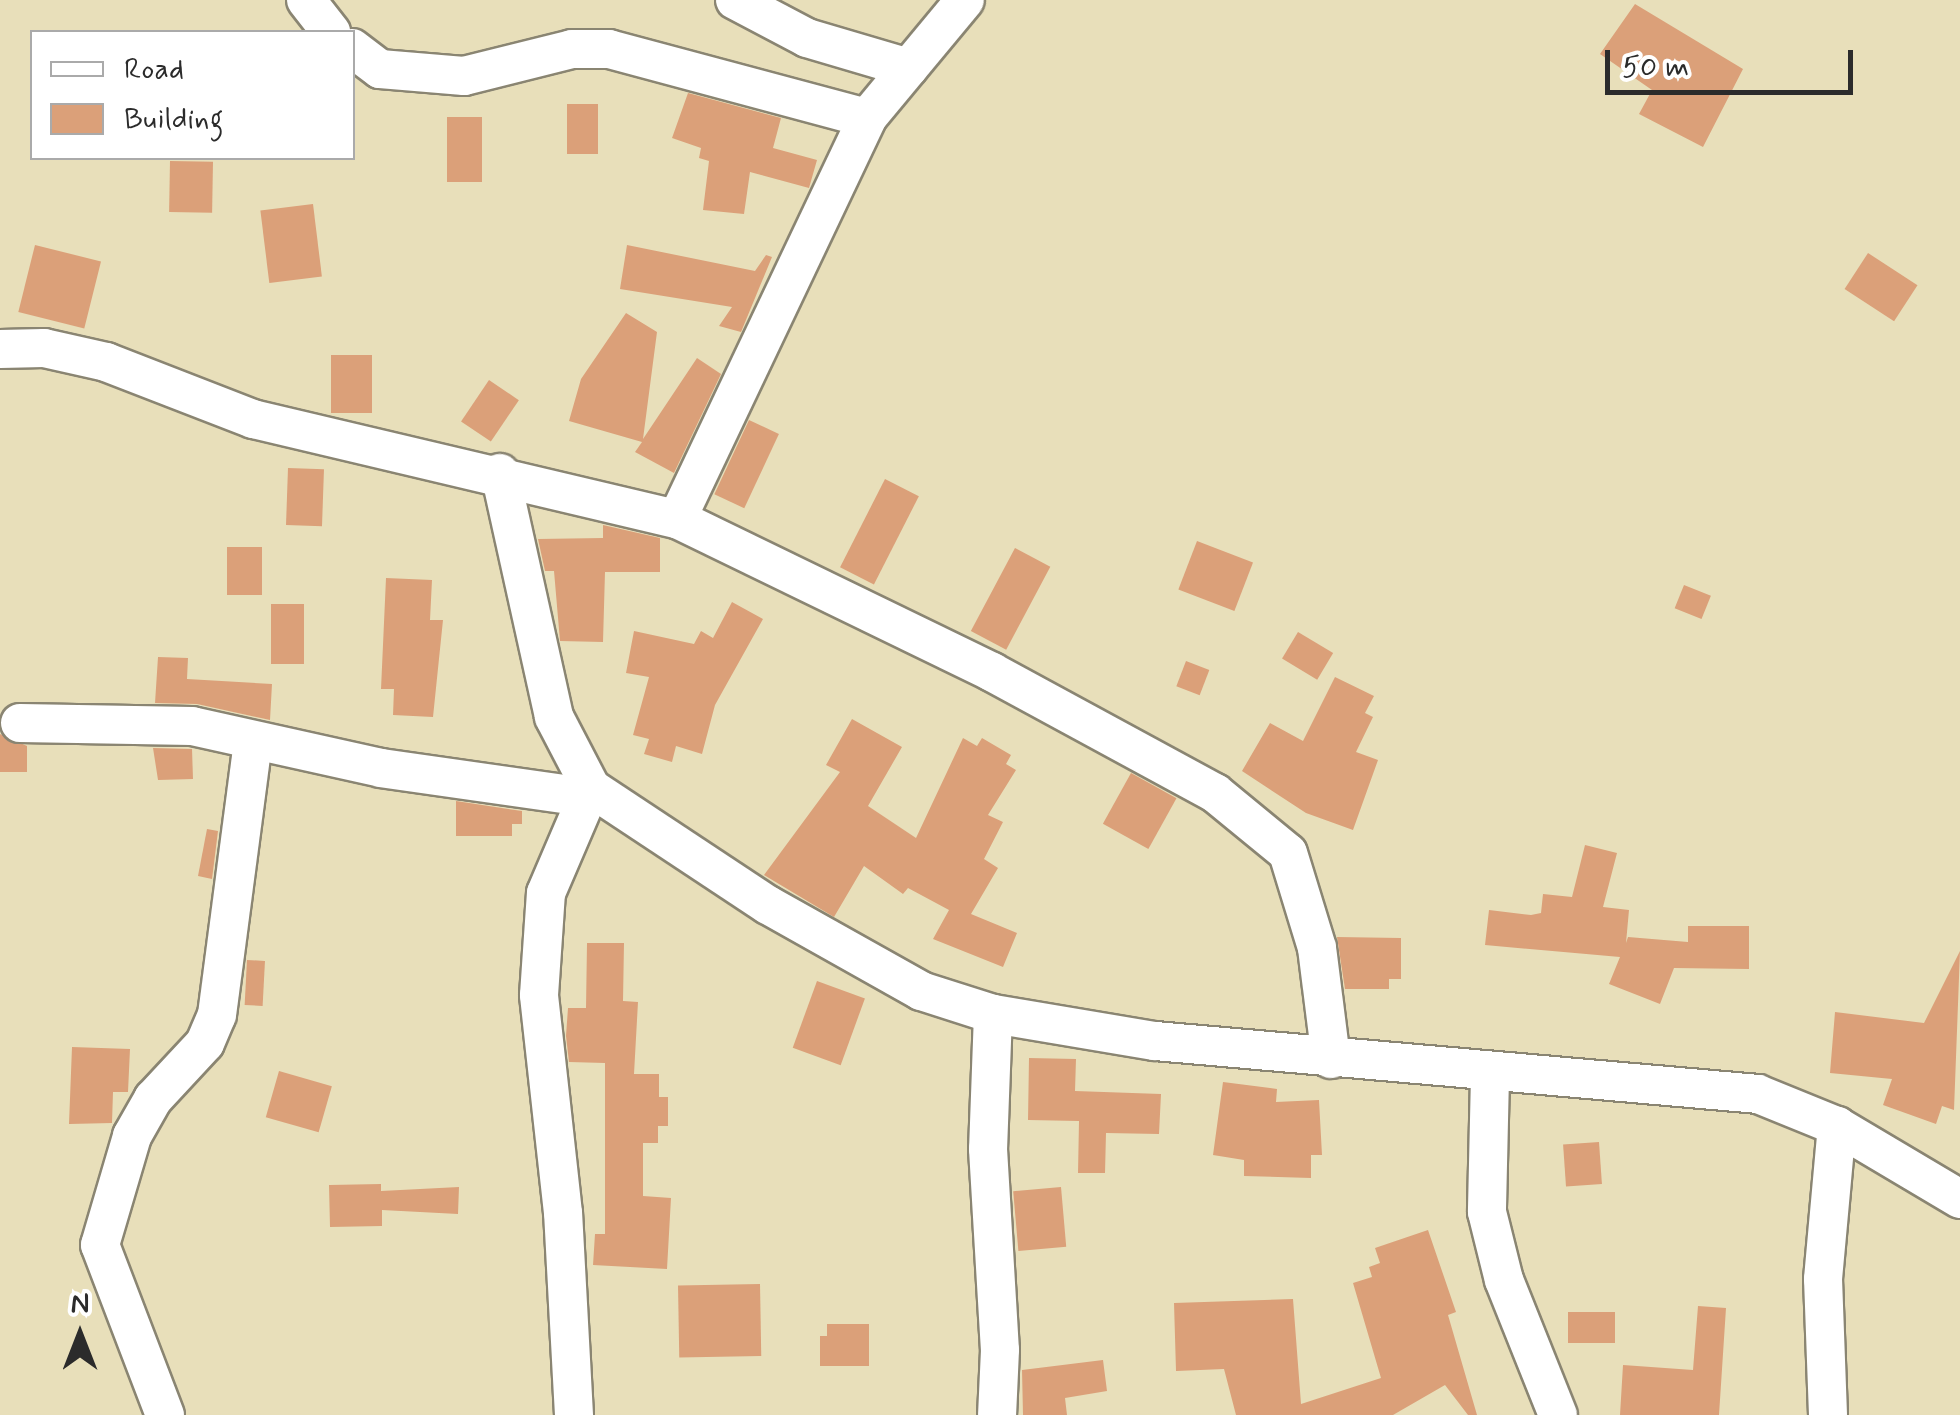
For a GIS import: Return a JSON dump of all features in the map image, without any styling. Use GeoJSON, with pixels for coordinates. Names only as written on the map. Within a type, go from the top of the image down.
{"type":"FeatureCollection","features":[{"type":"Feature","properties":{"kind":"street"},"geometry":{"type":"LineString","coordinates":[[306,0],[330,30]]}},
{"type":"Feature","properties":{"kind":"street"},"geometry":{"type":"LineString","coordinates":[[735,0],[807,38],[909,68]]}},
{"type":"Feature","properties":{"kind":"street"},"geometry":{"type":"LineString","coordinates":[[677,519],[867,118],[964,0]]}},
{"type":"Feature","properties":{"kind":"street"},"geometry":{"type":"LineString","coordinates":[[355,50],[380,69],[464,76],[572,49],[609,49],[867,118]]}},
{"type":"Feature","properties":{"kind":"street"},"geometry":{"type":"LineString","coordinates":[[0,349],[44,348],[106,362],[252,419],[500,473],[677,519],[992,672],[1215,793],[1288,853],[1317,948],[1331,1058]]}},
{"type":"Feature","properties":{"kind":"street"},"geometry":{"type":"LineString","coordinates":[[500,473],[554,717],[588,793],[546,893],[539,995],[562,1214],[574,1415]]}},
{"type":"Feature","properties":{"kind":"street"},"geometry":{"type":"LineString","coordinates":[[20,722],[146,722],[381,768],[588,793],[840,948],[921,991],[993,1014],[1154,1041],[1490,1076],[1758,1094],[1836,1126],[1960,1199]]}},
{"type":"Feature","properties":{"kind":"street"},"geometry":{"type":"LineString","coordinates":[[165,1415],[100,1245],[132,1136],[153,1099],[205,1043],[218,1015],[252,741]]}},
{"type":"Feature","properties":{"kind":"street"},"geometry":{"type":"LineString","coordinates":[[993,1014],[988,1149],[1000,1350],[997,1415]]}},
{"type":"Feature","properties":{"kind":"street"},"geometry":{"type":"LineString","coordinates":[[1490,1076],[1487,1212],[1504,1280],[1558,1415]]}},
{"type":"Feature","properties":{"kind":"street"},"geometry":{"type":"LineString","coordinates":[[1828,1415],[1823,1279],[1836,1126]]}},
{"type":"Feature","properties":{"kind":"building"},"geometry":{"type":"Polygon","coordinates":[[[1635,4],[1743,69],[1703,147],[1639,114],[1652,90],[1600,54],[1635,4]]]}},
{"type":"Feature","properties":{"kind":"building"},"geometry":{"type":"Polygon","coordinates":[[[688,93],[781,118],[773,148],[817,160],[809,188],[750,172],[744,214],[703,210],[709,161],[699,158],[701,148],[672,138],[688,93]]]}},
{"type":"Feature","properties":{"kind":"building"},"geometry":{"type":"Polygon","coordinates":[[[567,104],[598,104],[598,154],[567,154],[567,104]]]}},
{"type":"Feature","properties":{"kind":"building"},"geometry":{"type":"Polygon","coordinates":[[[447,117],[482,117],[482,182],[447,182],[447,117]]]}},
{"type":"Feature","properties":{"kind":"building"},"geometry":{"type":"Polygon","coordinates":[[[170,161],[213,162],[212,213],[169,212],[170,161]]]}},
{"type":"Feature","properties":{"kind":"building"},"geometry":{"type":"Polygon","coordinates":[[[313,204],[322,276],[269,283],[260,210],[313,204]]]}},
{"type":"Feature","properties":{"kind":"building"},"geometry":{"type":"Polygon","coordinates":[[[35,245],[101,261],[84,328],[18,312],[35,245]]]}},
{"type":"Feature","properties":{"kind":"building"},"geometry":{"type":"Polygon","coordinates":[[[627,245],[755,271],[766,255],[772,257],[741,332],[719,326],[732,307],[620,289],[627,245]]]}},
{"type":"Feature","properties":{"kind":"building"},"geometry":{"type":"Polygon","coordinates":[[[1868,253],[1917,285],[1894,321],[1845,289],[1868,253]]]}},
{"type":"Feature","properties":{"kind":"building"},"geometry":{"type":"Polygon","coordinates":[[[626,313],[657,332],[643,439],[697,358],[721,374],[674,473],[635,452],[642,442],[569,421],[581,379],[626,313]]]}},
{"type":"Feature","properties":{"kind":"building"},"geometry":{"type":"Polygon","coordinates":[[[331,355],[372,355],[372,413],[331,413],[331,355]]]}},
{"type":"Feature","properties":{"kind":"building"},"geometry":{"type":"Polygon","coordinates":[[[489,380],[519,400],[491,442],[461,421],[489,380]]]}},
{"type":"Feature","properties":{"kind":"building"},"geometry":{"type":"Polygon","coordinates":[[[749,420],[779,434],[744,508],[714,494],[749,420]]]}},
{"type":"Feature","properties":{"kind":"building"},"geometry":{"type":"Polygon","coordinates":[[[288,468],[324,469],[322,526],[286,525],[288,468]]]}},
{"type":"Feature","properties":{"kind":"building"},"geometry":{"type":"Polygon","coordinates":[[[885,479],[919,496],[874,584],[840,567],[885,479]]]}},
{"type":"Feature","properties":{"kind":"building"},"geometry":{"type":"Polygon","coordinates":[[[603,525],[660,538],[660,572],[605,572],[603,642],[560,641],[554,571],[545,571],[538,539],[603,538],[603,525]]]}},
{"type":"Feature","properties":{"kind":"building"},"geometry":{"type":"Polygon","coordinates":[[[1197,541],[1253,563],[1234,611],[1178,590],[1197,541]]]}},
{"type":"Feature","properties":{"kind":"building"},"geometry":{"type":"Polygon","coordinates":[[[227,547],[262,547],[262,595],[227,595],[227,547]]]}},
{"type":"Feature","properties":{"kind":"building"},"geometry":{"type":"Polygon","coordinates":[[[1015,548],[1050,567],[1006,650],[971,631],[1015,548]]]}},
{"type":"Feature","properties":{"kind":"building"},"geometry":{"type":"Polygon","coordinates":[[[386,578],[432,580],[430,620],[443,620],[433,717],[393,715],[394,689],[381,689],[386,578]]]}},
{"type":"Feature","properties":{"kind":"building"},"geometry":{"type":"Polygon","coordinates":[[[1684,585],[1711,596],[1702,619],[1675,608],[1684,585]]]}},
{"type":"Feature","properties":{"kind":"building"},"geometry":{"type":"Polygon","coordinates":[[[732,602],[763,619],[715,705],[702,754],[676,746],[672,762],[644,754],[649,739],[633,735],[649,677],[626,673],[634,631],[694,644],[701,631],[713,638],[732,602]]]}},
{"type":"Feature","properties":{"kind":"building"},"geometry":{"type":"Polygon","coordinates":[[[271,604],[304,604],[304,664],[271,664],[271,604]]]}},
{"type":"Feature","properties":{"kind":"building"},"geometry":{"type":"Polygon","coordinates":[[[1298,632],[1333,653],[1317,680],[1282,659],[1298,632]]]}},
{"type":"Feature","properties":{"kind":"building"},"geometry":{"type":"Polygon","coordinates":[[[158,657],[188,658],[187,679],[272,684],[270,720],[197,704],[155,703],[158,657]]]}},
{"type":"Feature","properties":{"kind":"building"},"geometry":{"type":"Polygon","coordinates":[[[1186,661],[1209,670],[1200,695],[1176,686],[1186,661]]]}},
{"type":"Feature","properties":{"kind":"building"},"geometry":{"type":"Polygon","coordinates":[[[1335,677],[1374,696],[1365,713],[1373,717],[1356,752],[1378,760],[1353,830],[1306,813],[1242,771],[1270,723],[1303,741],[1335,677]]]}},
{"type":"Feature","properties":{"kind":"building"},"geometry":{"type":"Polygon","coordinates":[[[852,719],[902,747],[868,806],[916,838],[963,738],[977,746],[982,738],[1011,755],[1006,764],[1016,770],[988,815],[1003,822],[984,859],[998,868],[971,914],[1017,933],[1003,967],[933,939],[949,910],[908,888],[903,894],[864,866],[834,917],[764,875],[840,772],[826,765],[852,719]]]}},
{"type":"Feature","properties":{"kind":"building"},"geometry":{"type":"Polygon","coordinates":[[[0,734],[27,746],[27,772],[0,772],[0,734]]]}},
{"type":"Feature","properties":{"kind":"building"},"geometry":{"type":"Polygon","coordinates":[[[153,748],[192,749],[193,779],[158,780],[153,748]]]}},
{"type":"Feature","properties":{"kind":"building"},"geometry":{"type":"Polygon","coordinates":[[[1131,773],[1176,798],[1148,849],[1103,824],[1131,773]]]}},
{"type":"Feature","properties":{"kind":"building"},"geometry":{"type":"Polygon","coordinates":[[[456,801],[522,811],[522,824],[512,824],[512,836],[456,836],[456,801]]]}},
{"type":"Feature","properties":{"kind":"building"},"geometry":{"type":"Polygon","coordinates":[[[207,829],[218,831],[212,879],[198,876],[207,829]]]}},
{"type":"Feature","properties":{"kind":"building"},"geometry":{"type":"Polygon","coordinates":[[[1585,845],[1617,853],[1603,907],[1629,910],[1626,943],[1628,937],[1688,942],[1688,926],[1749,926],[1749,969],[1674,968],[1660,1004],[1609,984],[1620,957],[1485,945],[1489,910],[1531,915],[1541,913],[1543,894],[1572,897],[1585,845]]]}},
{"type":"Feature","properties":{"kind":"building"},"geometry":{"type":"Polygon","coordinates":[[[1337,937],[1401,938],[1401,979],[1389,979],[1389,989],[1345,989],[1337,937]]]}},
{"type":"Feature","properties":{"kind":"building"},"geometry":{"type":"Polygon","coordinates":[[[587,943],[624,943],[623,1001],[638,1002],[634,1074],[659,1074],[659,1097],[668,1097],[668,1126],[658,1126],[658,1143],[643,1143],[643,1196],[671,1198],[667,1269],[593,1265],[595,1234],[605,1234],[605,1063],[569,1062],[566,1036],[568,1008],[586,1008],[587,943]]]}},
{"type":"Feature","properties":{"kind":"building"},"geometry":{"type":"Polygon","coordinates":[[[1960,951],[1954,1110],[1942,1106],[1936,1124],[1883,1105],[1892,1079],[1830,1073],[1835,1012],[1924,1023],[1960,951]]]}},
{"type":"Feature","properties":{"kind":"building"},"geometry":{"type":"Polygon","coordinates":[[[247,960],[265,961],[263,1006],[245,1005],[247,960]]]}},
{"type":"Feature","properties":{"kind":"building"},"geometry":{"type":"Polygon","coordinates":[[[817,981],[865,998],[841,1065],[793,1048],[817,981]]]}},
{"type":"Feature","properties":{"kind":"building"},"geometry":{"type":"Polygon","coordinates":[[[72,1047],[130,1049],[128,1092],[113,1092],[112,1123],[69,1124],[72,1047]]]}},
{"type":"Feature","properties":{"kind":"building"},"geometry":{"type":"Polygon","coordinates":[[[1029,1058],[1076,1059],[1075,1091],[1161,1094],[1159,1134],[1106,1133],[1105,1173],[1078,1173],[1079,1121],[1028,1120],[1029,1058]]]}},
{"type":"Feature","properties":{"kind":"building"},"geometry":{"type":"Polygon","coordinates":[[[279,1071],[332,1086],[319,1132],[266,1117],[279,1071]]]}},
{"type":"Feature","properties":{"kind":"building"},"geometry":{"type":"Polygon","coordinates":[[[1223,1082],[1277,1089],[1276,1102],[1319,1100],[1322,1155],[1311,1155],[1311,1178],[1244,1176],[1244,1160],[1213,1155],[1223,1082]]]}},
{"type":"Feature","properties":{"kind":"building"},"geometry":{"type":"Polygon","coordinates":[[[1599,1142],[1602,1184],[1566,1186],[1563,1145],[1599,1142]]]}},
{"type":"Feature","properties":{"kind":"building"},"geometry":{"type":"Polygon","coordinates":[[[381,1184],[381,1191],[459,1187],[458,1214],[382,1210],[382,1226],[330,1227],[329,1185],[381,1184]]]}},
{"type":"Feature","properties":{"kind":"building"},"geometry":{"type":"Polygon","coordinates":[[[1061,1187],[1066,1247],[1018,1251],[1013,1191],[1061,1187]]]}},
{"type":"Feature","properties":{"kind":"building"},"geometry":{"type":"Polygon","coordinates":[[[1428,1230],[1456,1312],[1448,1315],[1477,1415],[1468,1415],[1445,1385],[1393,1415],[1236,1415],[1224,1369],[1176,1371],[1174,1303],[1293,1299],[1301,1404],[1381,1378],[1353,1283],[1372,1277],[1369,1267],[1380,1263],[1375,1248],[1428,1230]]]}},
{"type":"Feature","properties":{"kind":"building"},"geometry":{"type":"Polygon","coordinates":[[[760,1284],[761,1356],[679,1357],[678,1285],[760,1284]]]}},
{"type":"Feature","properties":{"kind":"building"},"geometry":{"type":"Polygon","coordinates":[[[1698,1306],[1726,1308],[1719,1415],[1620,1415],[1623,1365],[1693,1370],[1698,1306]]]}},
{"type":"Feature","properties":{"kind":"building"},"geometry":{"type":"Polygon","coordinates":[[[1568,1312],[1615,1312],[1615,1343],[1568,1343],[1568,1312]]]}},
{"type":"Feature","properties":{"kind":"building"},"geometry":{"type":"Polygon","coordinates":[[[827,1324],[869,1324],[869,1366],[820,1366],[820,1336],[827,1336],[827,1324]]]}},
{"type":"Feature","properties":{"kind":"building"},"geometry":{"type":"Polygon","coordinates":[[[1103,1360],[1107,1391],[1065,1398],[1067,1415],[1023,1415],[1022,1370],[1103,1360]]]}}]}
